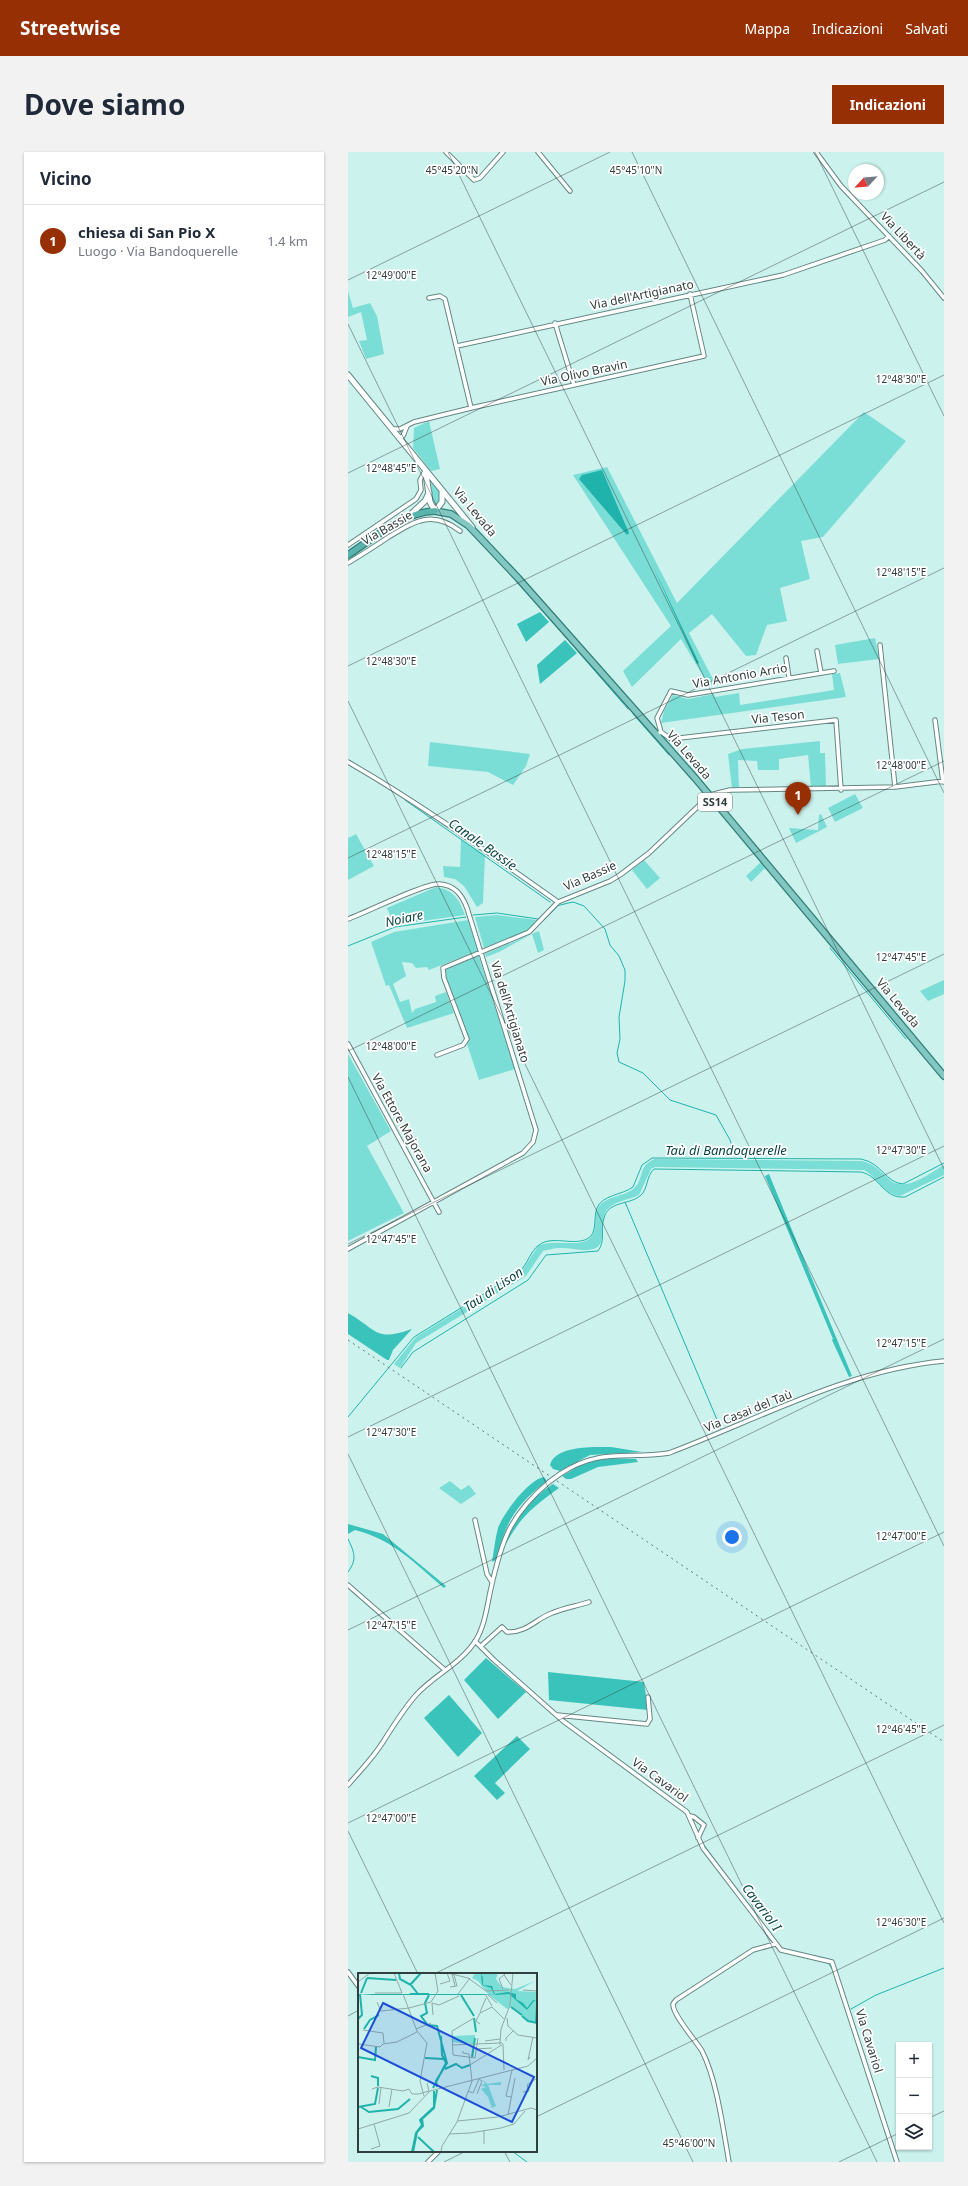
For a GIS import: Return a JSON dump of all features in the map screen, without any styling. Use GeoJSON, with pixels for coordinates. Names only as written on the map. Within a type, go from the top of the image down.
{"type":"FeatureCollection","features":[{"type":"Feature","properties":{"kind":"highway"},"geometry":{"type":"LineString","coordinates":[[348,555],[408,517],[420,512],[435,511]]}},
{"type":"Feature","properties":{"kind":"main road","name":"Via Levada"},"geometry":{"type":"LineString","coordinates":[[348,375],[425,471],[479,535],[659,733],[944,1076]]}},
{"type":"Feature","properties":{"kind":"main road","name":"Via Levada"},"geometry":{"type":"LineString","coordinates":[[425,471],[430,502],[435,511],[442,502],[442,490]]}},
{"type":"Feature","properties":{"kind":"main road"},"geometry":{"type":"LineString","coordinates":[[408,517],[425,501],[429,492]]}},
{"type":"Feature","properties":{"kind":"main road","name":"SS14"},"geometry":{"type":"LineString","coordinates":[[435,511],[456,517],[479,535]]}},
{"type":"Feature","properties":{"kind":"street"},"geometry":{"type":"LineString","coordinates":[[446,152],[474,180],[480,178],[503,152]]}},
{"type":"Feature","properties":{"kind":"street"},"geometry":{"type":"LineString","coordinates":[[538,152],[570,191]]}},
{"type":"Feature","properties":{"kind":"street","name":"Via Libertà"},"geometry":{"type":"LineString","coordinates":[[816,152],[841,186],[889,236],[944,298]]}},
{"type":"Feature","properties":{"kind":"street","name":"Via dell'Artigianato"},"geometry":{"type":"LineString","coordinates":[[456,346],[555,323],[783,275],[885,240],[889,236]]}},
{"type":"Feature","properties":{"kind":"street","name":"Via Olivo Bravin"},"geometry":{"type":"LineString","coordinates":[[392,429],[396,430],[414,422],[471,408],[704,356],[690,294]]}},
{"type":"Feature","properties":{"kind":"street"},"geometry":{"type":"LineString","coordinates":[[429,298],[440,296],[444,297],[471,408]]}},
{"type":"Feature","properties":{"kind":"street"},"geometry":{"type":"LineString","coordinates":[[555,323],[574,385]]}},
{"type":"Feature","properties":{"kind":"street"},"geometry":{"type":"LineString","coordinates":[[405,427],[404,433],[407,447]]}},
{"type":"Feature","properties":{"kind":"street"},"geometry":{"type":"LineString","coordinates":[[399,438],[405,427]]}},
{"type":"Feature","properties":{"kind":"street"},"geometry":{"type":"LineString","coordinates":[[399,438],[404,433]]}},
{"type":"Feature","properties":{"kind":"street"},"geometry":{"type":"LineString","coordinates":[[348,545],[416,499],[421,490],[420,480],[425,471]]}},
{"type":"Feature","properties":{"kind":"street","name":"Via Bassie"},"geometry":{"type":"LineString","coordinates":[[348,563],[413,522],[434,519],[444,521],[460,531]]}},
{"type":"Feature","properties":{"kind":"street"},"geometry":{"type":"LineString","coordinates":[[880,645],[895,787]]}},
{"type":"Feature","properties":{"kind":"street"},"geometry":{"type":"LineString","coordinates":[[817,651],[821,673]]}},
{"type":"Feature","properties":{"kind":"street"},"geometry":{"type":"LineString","coordinates":[[786,658],[789,678]]}},
{"type":"Feature","properties":{"kind":"street","name":"Via Antonio Arrio"},"geometry":{"type":"LineString","coordinates":[[659,733],[657,718],[671,691],[688,695],[834,671]]}},
{"type":"Feature","properties":{"kind":"street","name":"Via Teson"},"geometry":{"type":"LineString","coordinates":[[659,733],[671,739],[836,720],[841,790]]}},
{"type":"Feature","properties":{"kind":"street"},"geometry":{"type":"LineString","coordinates":[[710,796],[730,790],[841,790],[895,787],[943,781],[935,720]]}},
{"type":"Feature","properties":{"kind":"street","name":"Via Bassie"},"geometry":{"type":"LineString","coordinates":[[348,762],[392,787],[471,840],[558,902],[610,881],[631,867],[710,796]]}},
{"type":"Feature","properties":{"kind":"street","name":"Via dell'Artigianato"},"geometry":{"type":"LineString","coordinates":[[348,1249],[523,1153],[531,1145],[535,1137],[535,1124],[464,901],[458,892],[450,886],[438,884],[430,885],[349,919]]}},
{"type":"Feature","properties":{"kind":"street"},"geometry":{"type":"LineString","coordinates":[[437,1055],[463,1045],[467,1039],[444,978],[443,968],[446,965],[481,953],[529,932],[558,902]]}},
{"type":"Feature","properties":{"kind":"street"},"geometry":{"type":"LineString","coordinates":[[348,914],[349,919]]}},
{"type":"Feature","properties":{"kind":"street","name":"Via Ettore Majorana"},"geometry":{"type":"LineString","coordinates":[[348,1044],[439,1212]]}},
{"type":"Feature","properties":{"kind":"street","name":"Via Casai del Taù"},"geometry":{"type":"LineString","coordinates":[[492,1582],[504,1539],[516,1515],[532,1497],[549,1482],[580,1462],[597,1457],[653,1456],[669,1453],[853,1380],[894,1369],[944,1361]]}},
{"type":"Feature","properties":{"kind":"street"},"geometry":{"type":"LineString","coordinates":[[348,1784],[382,1744],[407,1706],[427,1684],[464,1655],[475,1641],[484,1622],[492,1582],[487,1574],[475,1520]]}},
{"type":"Feature","properties":{"kind":"street"},"geometry":{"type":"LineString","coordinates":[[348,1585],[445,1670]]}},
{"type":"Feature","properties":{"kind":"street"},"geometry":{"type":"LineString","coordinates":[[481,1646],[502,1627],[507,1632],[518,1630],[536,1624],[553,1612],[589,1602]]}},
{"type":"Feature","properties":{"kind":"street","name":"Via Cavariol"},"geometry":{"type":"LineString","coordinates":[[475,1641],[557,1715],[690,1816],[698,1838],[775,1944],[781,1950],[828,1960],[835,1965],[849,2008],[852,2027],[897,2162]]}},
{"type":"Feature","properties":{"kind":"street"},"geometry":{"type":"LineString","coordinates":[[557,1715],[647,1724],[650,1719],[648,1697]]}},
{"type":"Feature","properties":{"kind":"street"},"geometry":{"type":"LineString","coordinates":[[690,1816],[694,1817],[704,1826],[698,1838]]}},
{"type":"Feature","properties":{"kind":"street"},"geometry":{"type":"LineString","coordinates":[[729,2162],[709,2069],[700,2046],[675,2012],[673,2004],[676,2000],[753,1950],[775,1944]]}},
{"type":"Feature","properties":{"kind":"street"},"geometry":{"type":"LineString","coordinates":[[348,1972],[358,1986]]}},
{"type":"Feature","properties":{"kind":"street"},"geometry":{"type":"LineString","coordinates":[[428,2162],[438,2152]]}},
{"type":"Feature","properties":{"kind":"shaded area"},"geometry":{"type":"Polygon","coordinates":[[[348,291],[353,308],[370,303],[377,316],[384,354],[366,359],[359,341],[367,340],[361,312],[348,317],[348,291]]]}},
{"type":"Feature","properties":{"kind":"shaded area"},"geometry":{"type":"Polygon","coordinates":[[[864,412],[906,441],[823,537],[801,541],[810,579],[780,588],[787,621],[767,625],[756,655],[746,656],[712,614],[689,633],[716,685],[709,686],[681,639],[632,687],[623,671],[671,626],[573,475],[607,467],[677,603],[864,412]]]}},
{"type":"Feature","properties":{"kind":"shaded area"},"geometry":{"type":"Polygon","coordinates":[[[429,421],[440,469],[431,471],[413,448],[414,428],[429,421]]]}},
{"type":"Feature","properties":{"kind":"shaded area"},"geometry":{"type":"Polygon","coordinates":[[[602,470],[629,533],[627,535],[579,479],[582,475],[602,470]]]}},
{"type":"Feature","properties":{"kind":"shaded area"},"geometry":{"type":"Polygon","coordinates":[[[431,481],[440,490],[441,500],[436,507],[432,501],[431,481]]]}},
{"type":"Feature","properties":{"kind":"shaded area"},"geometry":{"type":"Polygon","coordinates":[[[652,564],[699,663],[697,664],[652,564]]]}},
{"type":"Feature","properties":{"kind":"shaded area"},"geometry":{"type":"Polygon","coordinates":[[[540,612],[549,622],[526,642],[517,624],[540,612]]]}},
{"type":"Feature","properties":{"kind":"shaded area"},"geometry":{"type":"Polygon","coordinates":[[[875,638],[879,659],[838,664],[835,645],[875,638]]]}},
{"type":"Feature","properties":{"kind":"shaded area"},"geometry":{"type":"Polygon","coordinates":[[[565,640],[577,653],[540,684],[537,665],[565,640]]]}},
{"type":"Feature","properties":{"kind":"shaded area"},"geometry":{"type":"Polygon","coordinates":[[[840,673],[846,697],[661,723],[664,711],[673,695],[688,699],[714,694],[715,697],[739,693],[740,705],[834,690],[832,674],[840,673]]]}},
{"type":"Feature","properties":{"kind":"shaded area"},"geometry":{"type":"Polygon","coordinates":[[[820,741],[820,753],[825,753],[826,787],[811,787],[808,755],[779,759],[779,770],[758,770],[757,761],[738,760],[739,788],[732,788],[728,754],[742,749],[820,741]]]}},
{"type":"Feature","properties":{"kind":"shaded area"},"geometry":{"type":"Polygon","coordinates":[[[430,742],[530,754],[526,766],[513,785],[488,772],[428,766],[430,742]]]}},
{"type":"Feature","properties":{"kind":"shaded area"},"geometry":{"type":"Polygon","coordinates":[[[855,794],[863,808],[835,822],[828,808],[855,794]]]}},
{"type":"Feature","properties":{"kind":"shaded area"},"geometry":{"type":"Polygon","coordinates":[[[821,814],[827,827],[796,843],[789,828],[818,830],[819,815],[821,814]]]}},
{"type":"Feature","properties":{"kind":"shaded area"},"geometry":{"type":"Polygon","coordinates":[[[356,834],[374,866],[348,880],[348,838],[356,834]]]}},
{"type":"Feature","properties":{"kind":"shaded area"},"geometry":{"type":"Polygon","coordinates":[[[461,839],[485,855],[483,903],[477,907],[464,886],[455,879],[444,877],[443,866],[460,867],[461,839]]]}},
{"type":"Feature","properties":{"kind":"shaded area"},"geometry":{"type":"Polygon","coordinates":[[[644,860],[660,878],[647,889],[632,870],[644,860]]]}},
{"type":"Feature","properties":{"kind":"shaded area"},"geometry":{"type":"Polygon","coordinates":[[[761,862],[765,868],[751,882],[746,876],[761,862]]]}},
{"type":"Feature","properties":{"kind":"shaded area"},"geometry":{"type":"Polygon","coordinates":[[[436,887],[452,893],[458,900],[465,915],[394,925],[387,908],[436,887]]]}},
{"type":"Feature","properties":{"kind":"shaded area"},"geometry":{"type":"Polygon","coordinates":[[[497,915],[537,920],[527,932],[484,948],[475,917],[497,915]]]}},
{"type":"Feature","properties":{"kind":"shaded area"},"geometry":{"type":"Polygon","coordinates":[[[468,920],[478,951],[429,970],[427,967],[416,968],[412,963],[402,962],[406,976],[393,984],[400,1002],[409,999],[412,1013],[415,1009],[436,1002],[435,996],[446,992],[454,1013],[407,1028],[389,985],[386,986],[371,942],[394,932],[468,920]]]}},
{"type":"Feature","properties":{"kind":"shaded area"},"geometry":{"type":"Polygon","coordinates":[[[539,931],[544,950],[538,953],[532,934],[539,931]]]}},
{"type":"Feature","properties":{"kind":"shaded area"},"geometry":{"type":"Polygon","coordinates":[[[532,934],[499,952],[486,957],[485,954],[532,934]]]}},
{"type":"Feature","properties":{"kind":"shaded area"},"geometry":{"type":"Polygon","coordinates":[[[478,954],[515,1069],[479,1080],[467,1044],[468,1040],[444,972],[445,968],[478,954]]]}},
{"type":"Feature","properties":{"kind":"shaded area"},"geometry":{"type":"Polygon","coordinates":[[[944,980],[944,994],[928,1001],[920,991],[944,980]]]}},
{"type":"Feature","properties":{"kind":"shaded area"},"geometry":{"type":"Polygon","coordinates":[[[348,1054],[391,1131],[367,1146],[404,1213],[348,1241],[348,1054]]]}},
{"type":"Feature","properties":{"kind":"shaded area"},"geometry":{"type":"Polygon","coordinates":[[[655,1159],[862,1161],[879,1170],[894,1183],[901,1184],[908,1184],[923,1178],[944,1165],[944,1175],[900,1196],[889,1192],[864,1170],[655,1167],[651,1169],[639,1195],[617,1203],[606,1211],[603,1220],[601,1241],[596,1248],[582,1250],[557,1248],[543,1251],[526,1276],[416,1343],[400,1368],[394,1364],[416,1337],[521,1272],[538,1246],[550,1243],[578,1243],[589,1239],[594,1232],[598,1208],[601,1204],[633,1189],[639,1181],[643,1169],[649,1162],[655,1159]]]}},
{"type":"Feature","properties":{"kind":"shaded area"},"geometry":{"type":"Polygon","coordinates":[[[769,1174],[852,1376],[849,1377],[832,1340],[833,1339],[765,1176],[769,1174]]]}},
{"type":"Feature","properties":{"kind":"shaded area"},"geometry":{"type":"Polygon","coordinates":[[[348,1313],[371,1329],[383,1334],[400,1333],[412,1329],[393,1350],[389,1360],[387,1360],[348,1334],[348,1313]]]}},
{"type":"Feature","properties":{"kind":"shaded area"},"geometry":{"type":"Polygon","coordinates":[[[611,1447],[642,1452],[590,1455],[560,1471],[553,1469],[550,1465],[553,1458],[559,1454],[576,1448],[611,1447]]]}},
{"type":"Feature","properties":{"kind":"shaded area"},"geometry":{"type":"Polygon","coordinates":[[[605,1458],[636,1459],[638,1462],[598,1467],[571,1479],[566,1479],[562,1476],[586,1462],[605,1458]]]}},
{"type":"Feature","properties":{"kind":"shaded area"},"geometry":{"type":"Polygon","coordinates":[[[544,1477],[547,1481],[527,1498],[513,1515],[504,1535],[496,1560],[492,1562],[498,1528],[505,1514],[524,1490],[538,1479],[544,1477]]]}},
{"type":"Feature","properties":{"kind":"shaded area"},"geometry":{"type":"Polygon","coordinates":[[[450,1481],[461,1490],[469,1485],[476,1494],[461,1504],[439,1488],[450,1481]]]}},
{"type":"Feature","properties":{"kind":"shaded area"},"geometry":{"type":"Polygon","coordinates":[[[553,1484],[559,1488],[528,1513],[517,1526],[506,1544],[507,1536],[516,1518],[538,1495],[553,1484]]]}},
{"type":"Feature","properties":{"kind":"shaded area"},"geometry":{"type":"Polygon","coordinates":[[[348,1524],[383,1534],[446,1586],[444,1588],[403,1553],[381,1540],[369,1534],[355,1530],[348,1534],[348,1524]]]}},
{"type":"Feature","properties":{"kind":"shaded area"},"geometry":{"type":"Polygon","coordinates":[[[486,1658],[526,1692],[498,1719],[464,1680],[486,1658]]]}},
{"type":"Feature","properties":{"kind":"shaded area"},"geometry":{"type":"Polygon","coordinates":[[[548,1672],[644,1682],[648,1710],[549,1700],[548,1672]]]}},
{"type":"Feature","properties":{"kind":"shaded area"},"geometry":{"type":"Polygon","coordinates":[[[449,1695],[482,1733],[458,1757],[424,1718],[449,1695]]]}},
{"type":"Feature","properties":{"kind":"shaded area"},"geometry":{"type":"Polygon","coordinates":[[[517,1736],[530,1749],[495,1783],[505,1793],[497,1800],[474,1776],[517,1736]]]}},
{"type":"Feature","properties":{"kind":"waterway"},"geometry":{"type":"LineString","coordinates":[[348,379],[396,438]]}},
{"type":"Feature","properties":{"kind":"waterway"},"geometry":{"type":"LineString","coordinates":[[511,574],[535,601]]}},
{"type":"Feature","properties":{"kind":"waterway"},"geometry":{"type":"LineString","coordinates":[[542,610],[628,709]]}},
{"type":"Feature","properties":{"kind":"waterway"},"geometry":{"type":"LineString","coordinates":[[633,714],[669,755]]}},
{"type":"Feature","properties":{"kind":"waterway","name":"Canale Bassie"},"geometry":{"type":"LineString","coordinates":[[405,800],[550,902]]}},
{"type":"Feature","properties":{"kind":"waterway","name":"Canale Bassie"},"geometry":{"type":"LineString","coordinates":[[556,906],[573,902],[584,906],[605,929],[610,945],[619,956],[625,970],[625,981],[619,1017],[620,1039],[617,1053],[619,1062],[643,1073],[670,1100],[716,1115],[730,1140],[736,1157]]}},
{"type":"Feature","properties":{"kind":"waterway","name":"Noiare"},"geometry":{"type":"LineString","coordinates":[[544,920],[557,907]]}},
{"type":"Feature","properties":{"kind":"waterway","name":"Noiare"},"geometry":{"type":"LineString","coordinates":[[473,915],[497,913],[538,919]]}},
{"type":"Feature","properties":{"kind":"waterway","name":"Noiare"},"geometry":{"type":"LineString","coordinates":[[348,946],[395,927],[466,917]]}},
{"type":"Feature","properties":{"kind":"waterway"},"geometry":{"type":"LineString","coordinates":[[830,948],[906,1039]]}},
{"type":"Feature","properties":{"kind":"waterway","name":"Taù di Bandoquerelle"},"geometry":{"type":"LineString","coordinates":[[348,1417],[414,1337],[519,1272],[533,1251],[544,1242],[581,1241],[590,1237],[594,1229],[597,1208],[603,1200],[633,1187],[642,1165],[652,1158],[861,1159],[874,1164],[892,1180],[903,1184],[944,1163]]}},
{"type":"Feature","properties":{"kind":"waterway","name":"Taù di Lison"},"geometry":{"type":"LineString","coordinates":[[401,1368],[413,1352],[528,1280],[546,1255],[598,1251],[602,1243],[603,1222],[606,1213],[614,1206],[640,1196],[643,1193],[651,1172],[654,1169],[861,1172],[873,1178],[886,1191],[898,1197],[905,1197],[944,1177]]}},
{"type":"Feature","properties":{"kind":"waterway"},"geometry":{"type":"LineString","coordinates":[[625,1202],[721,1429]]}},
{"type":"Feature","properties":{"kind":"waterway","name":"Taù di Bandoquerelle"},"geometry":{"type":"LineString","coordinates":[[348,1539],[354,1556],[353,1564],[348,1572]]}},
{"type":"Feature","properties":{"kind":"waterway","name":"Cavariol I"},"geometry":{"type":"LineString","coordinates":[[704,1845],[718,1865]]}},
{"type":"Feature","properties":{"kind":"waterway","name":"Cavariol I"},"geometry":{"type":"LineString","coordinates":[[815,1956],[824,1958]]}},
{"type":"Feature","properties":{"kind":"waterway","name":"Cavariol I"},"geometry":{"type":"LineString","coordinates":[[828,1963],[833,1970]]}},
{"type":"Feature","properties":{"kind":"waterway","name":"Cavariol I"},"geometry":{"type":"LineString","coordinates":[[851,2009],[876,1995],[944,1968]]}},
{"type":"Feature","properties":{"kind":"waterway"},"geometry":{"type":"LineString","coordinates":[[513,2152],[527,2162]]}},
{"type":"Feature","properties":{"kind":"railway"},"geometry":{"type":"LineString","coordinates":[[348,1340],[944,1742]]}},
{"type":"Feature","properties":{"kind":"place","name":"chiesa di San Pio X"},"geometry":{"type":"Point","coordinates":[798,815]}}]}
